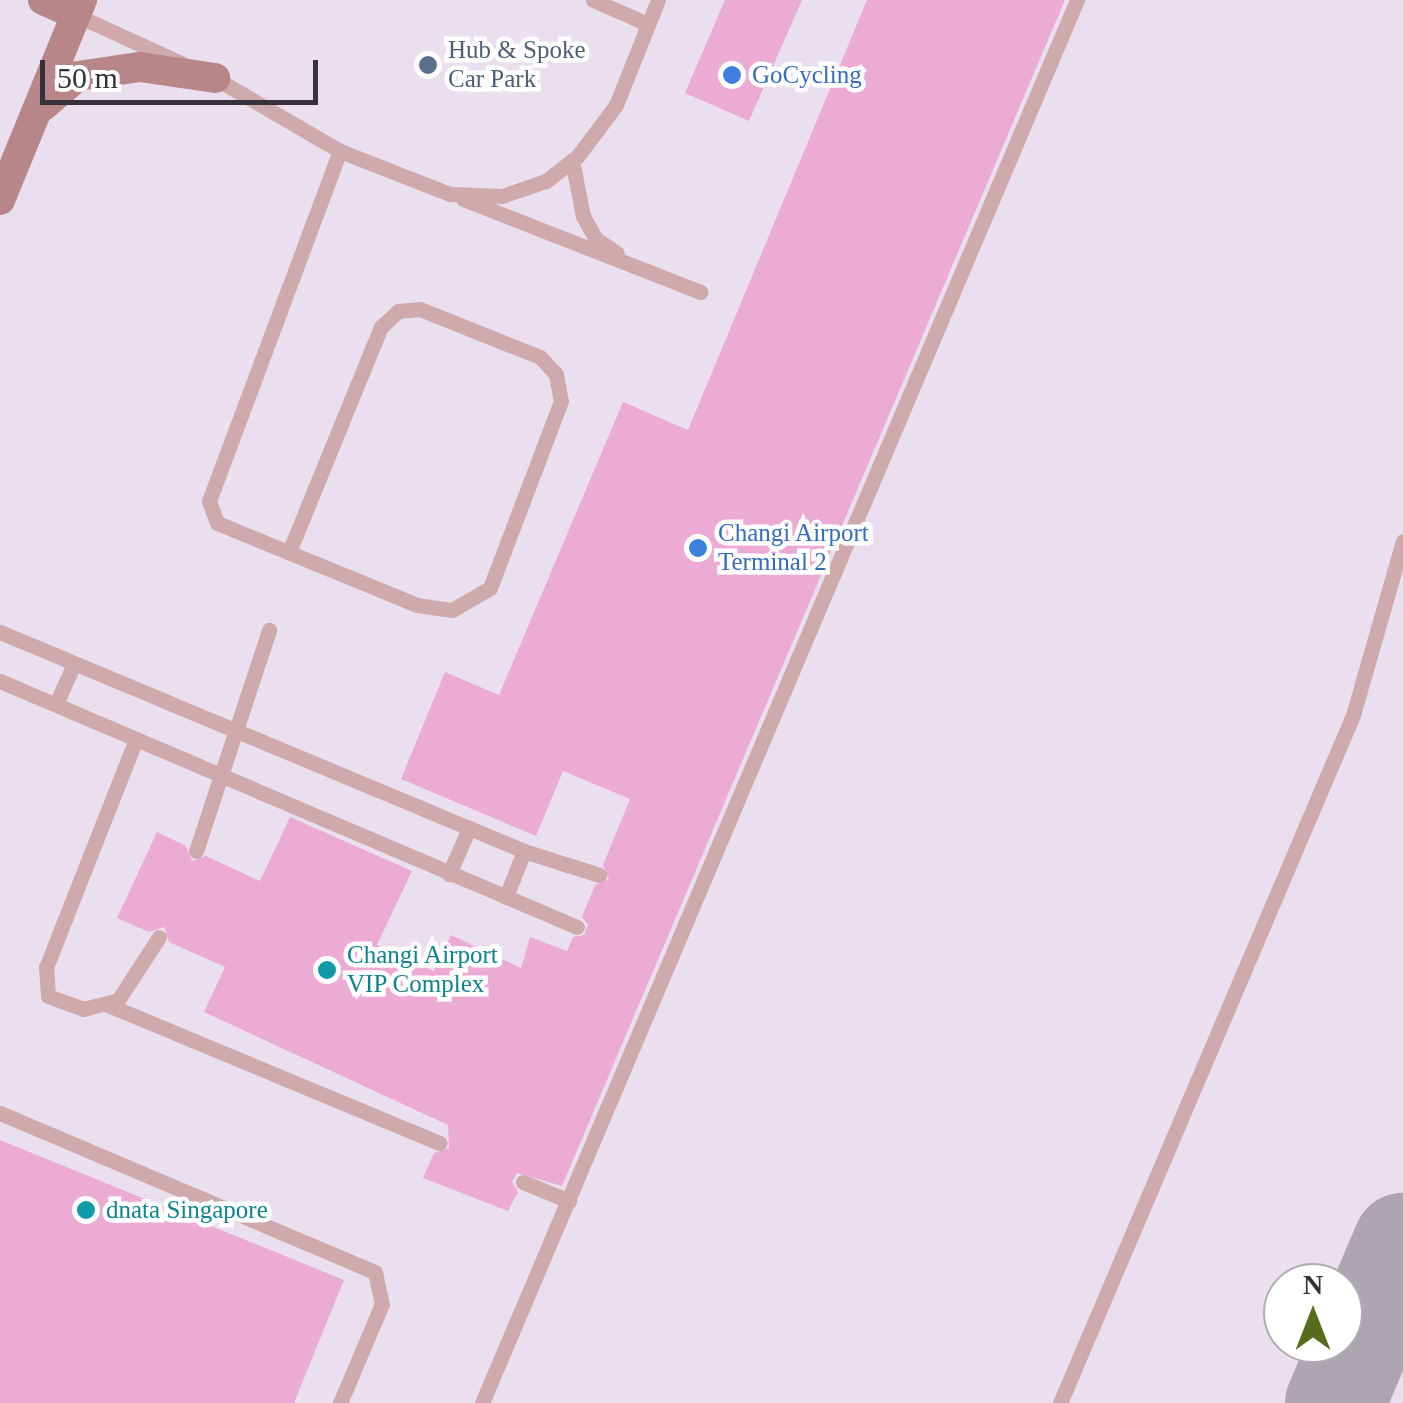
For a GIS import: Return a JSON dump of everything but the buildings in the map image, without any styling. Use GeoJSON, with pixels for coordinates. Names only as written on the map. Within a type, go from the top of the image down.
{"type":"FeatureCollection","features":[{"type":"Feature","properties":{"kind":"main road"},"geometry":{"type":"LineString","coordinates":[[0,200],[79,8],[43,0]]}},
{"type":"Feature","properties":{"kind":"main road"},"geometry":{"type":"LineString","coordinates":[[37,111],[78,76],[140,66],[215,78]]}},
{"type":"Feature","properties":{"kind":"lane"},"geometry":{"type":"LineString","coordinates":[[593,0],[648,24]]}},
{"type":"Feature","properties":{"kind":"lane"},"geometry":{"type":"LineString","coordinates":[[450,194],[502,196],[546,181],[572,160],[616,106],[658,0]]}},
{"type":"Feature","properties":{"kind":"lane"},"geometry":{"type":"LineString","coordinates":[[482,1403],[569,1201],[664,964],[1078,0]]}},
{"type":"Feature","properties":{"kind":"lane"},"geometry":{"type":"LineString","coordinates":[[79,8],[215,78],[340,151],[700,292]]}},
{"type":"Feature","properties":{"kind":"lane"},"geometry":{"type":"LineString","coordinates":[[289,552],[381,327],[398,311],[420,309],[540,358],[556,374],[560,400],[490,588],[452,610],[417,604],[217,523],[209,501],[340,151]]}},
{"type":"Feature","properties":{"kind":"lane"},"geometry":{"type":"LineString","coordinates":[[572,160],[575,194],[596,238],[636,267]]}},
{"type":"Feature","properties":{"kind":"lane"},"geometry":{"type":"LineString","coordinates":[[1060,1403],[1353,715],[1403,541]]}},
{"type":"Feature","properties":{"kind":"lane"},"geometry":{"type":"LineString","coordinates":[[196,851],[217,776],[268,630]]}},
{"type":"Feature","properties":{"kind":"lane"},"geometry":{"type":"LineString","coordinates":[[0,632],[73,666],[524,851],[599,875]]}},
{"type":"Feature","properties":{"kind":"lane"},"geometry":{"type":"LineString","coordinates":[[56,704],[73,666]]}},
{"type":"Feature","properties":{"kind":"lane"},"geometry":{"type":"LineString","coordinates":[[0,681],[577,927]]}},
{"type":"Feature","properties":{"kind":"lane"},"geometry":{"type":"LineString","coordinates":[[136,740],[45,974],[54,1002],[108,1005],[439,1143]]}},
{"type":"Feature","properties":{"kind":"lane"},"geometry":{"type":"LineString","coordinates":[[449,874],[469,828]]}},
{"type":"Feature","properties":{"kind":"lane"},"geometry":{"type":"LineString","coordinates":[[506,897],[524,851]]}},
{"type":"Feature","properties":{"kind":"lane"},"geometry":{"type":"LineString","coordinates":[[108,1005],[135,982],[160,937]]}},
{"type":"Feature","properties":{"kind":"lane"},"geometry":{"type":"LineString","coordinates":[[0,1113],[374,1272],[382,1304],[340,1403]]}},
{"type":"Feature","properties":{"kind":"lane"},"geometry":{"type":"LineString","coordinates":[[523,1182],[569,1201]]}},
{"type":"Feature","properties":{"kind":"shaded area"},"geometry":{"type":"Polygon","coordinates":[[[0,0],[1403,0],[1403,1403],[0,1403],[0,0]]]}},
{"type":"Feature","properties":{"kind":"taxiway"},"geometry":{"type":"LineString","coordinates":[[1335,1403],[1403,1243]]}},
{"type":"Feature","properties":{"kind":"place","name":"Hub & Spoke Car Park"},"geometry":{"type":"Point","coordinates":[428,65]}},
{"type":"Feature","properties":{"kind":"place","name":"GoCycling"},"geometry":{"type":"Point","coordinates":[732,75]}},
{"type":"Feature","properties":{"kind":"place","name":"Changi Airport Terminal 2"},"geometry":{"type":"Point","coordinates":[698,548]}},
{"type":"Feature","properties":{"kind":"place","name":"Changi Airport VIP Complex"},"geometry":{"type":"Point","coordinates":[327,970]}},
{"type":"Feature","properties":{"kind":"place","name":"dnata Singapore"},"geometry":{"type":"Point","coordinates":[86,1210]}}]}
